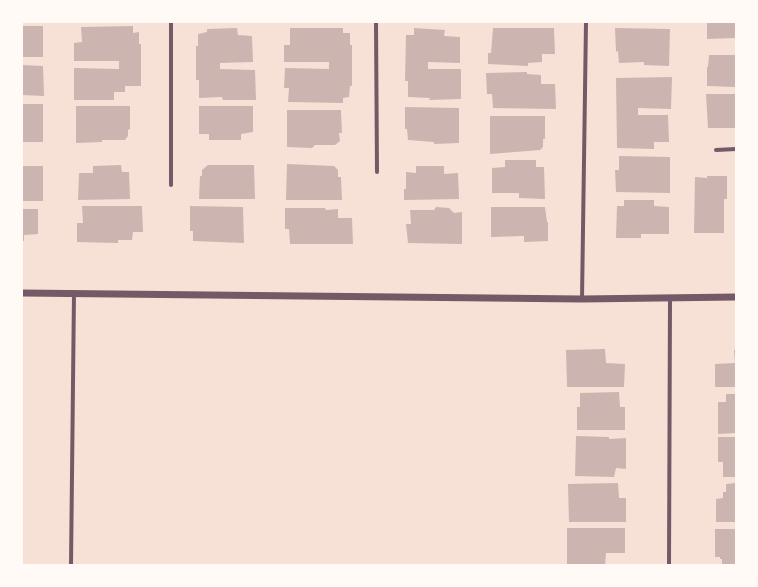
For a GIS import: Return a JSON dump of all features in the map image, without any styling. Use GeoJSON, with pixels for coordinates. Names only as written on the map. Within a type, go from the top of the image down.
{"type":"FeatureCollection","features":[{"type":"Feature","properties":{"kind":"street"},"geometry":{"type":"LineString","coordinates":[[171,22],[171,185]]}},
{"type":"Feature","properties":{"kind":"street"},"geometry":{"type":"LineString","coordinates":[[376,22],[377,172]]}},
{"type":"Feature","properties":{"kind":"street"},"geometry":{"type":"LineString","coordinates":[[582,299],[586,22]]}},
{"type":"Feature","properties":{"kind":"street"},"geometry":{"type":"LineString","coordinates":[[716,150],[736,149]]}},
{"type":"Feature","properties":{"kind":"street"},"geometry":{"type":"LineString","coordinates":[[22,293],[582,299],[736,297]]}},
{"type":"Feature","properties":{"kind":"street"},"geometry":{"type":"LineString","coordinates":[[71,565],[74,293]]}},
{"type":"Feature","properties":{"kind":"street"},"geometry":{"type":"LineString","coordinates":[[669,565],[670,298]]}},
{"type":"Feature","properties":{"kind":"building"},"geometry":{"type":"Polygon","coordinates":[[[707,22],[736,22],[736,38],[707,39],[707,22]]]}},
{"type":"Feature","properties":{"kind":"building"},"geometry":{"type":"Polygon","coordinates":[[[22,26],[43,26],[43,57],[22,57],[22,26]]]}},
{"type":"Feature","properties":{"kind":"building"},"geometry":{"type":"Polygon","coordinates":[[[133,26],[133,33],[139,32],[139,44],[141,44],[141,86],[125,86],[125,92],[114,92],[114,100],[74,100],[74,68],[119,69],[119,61],[74,61],[74,43],[82,42],[81,27],[133,26]]]}},
{"type":"Feature","properties":{"kind":"building"},"geometry":{"type":"Polygon","coordinates":[[[237,28],[238,35],[252,36],[253,62],[220,63],[220,69],[255,70],[256,100],[223,100],[222,97],[199,98],[199,80],[196,80],[196,46],[198,46],[198,34],[207,32],[207,29],[237,28]]]}},
{"type":"Feature","properties":{"kind":"building"},"geometry":{"type":"Polygon","coordinates":[[[290,28],[343,28],[343,33],[350,33],[350,45],[352,45],[352,86],[350,86],[349,97],[343,98],[343,103],[288,102],[289,88],[284,88],[285,68],[329,69],[329,62],[284,62],[284,45],[290,45],[290,28]]]}},
{"type":"Feature","properties":{"kind":"building"},"geometry":{"type":"Polygon","coordinates":[[[414,28],[445,30],[444,36],[460,37],[460,63],[428,62],[428,69],[461,69],[461,99],[429,100],[430,98],[408,97],[408,81],[405,81],[406,35],[414,35],[414,28]]]}},
{"type":"Feature","properties":{"kind":"building"},"geometry":{"type":"Polygon","coordinates":[[[493,28],[554,28],[555,54],[542,54],[542,62],[528,63],[528,66],[488,64],[488,53],[491,53],[493,28]]]}},
{"type":"Feature","properties":{"kind":"building"},"geometry":{"type":"Polygon","coordinates":[[[615,28],[670,29],[669,66],[644,65],[644,62],[619,63],[618,51],[616,52],[615,28]]]}},
{"type":"Feature","properties":{"kind":"building"},"geometry":{"type":"Polygon","coordinates":[[[709,55],[736,55],[736,87],[707,86],[707,67],[709,55]]]}},
{"type":"Feature","properties":{"kind":"building"},"geometry":{"type":"Polygon","coordinates":[[[22,65],[43,66],[44,96],[22,95],[22,65]]]}},
{"type":"Feature","properties":{"kind":"building"},"geometry":{"type":"Polygon","coordinates":[[[527,72],[527,74],[541,75],[541,84],[555,84],[556,109],[493,108],[492,94],[487,94],[486,73],[527,72]]]}},
{"type":"Feature","properties":{"kind":"building"},"geometry":{"type":"Polygon","coordinates":[[[672,77],[671,109],[638,108],[638,115],[668,115],[669,142],[654,142],[654,149],[617,148],[616,78],[672,77]]]}},
{"type":"Feature","properties":{"kind":"building"},"geometry":{"type":"Polygon","coordinates":[[[706,94],[736,94],[735,128],[708,128],[706,94]]]}},
{"type":"Feature","properties":{"kind":"building"},"geometry":{"type":"Polygon","coordinates":[[[22,104],[43,104],[43,142],[22,142],[22,104]]]}},
{"type":"Feature","properties":{"kind":"building"},"geometry":{"type":"Polygon","coordinates":[[[76,106],[130,106],[130,129],[128,130],[128,136],[125,140],[102,140],[102,142],[76,143],[76,106]]]}},
{"type":"Feature","properties":{"kind":"building"},"geometry":{"type":"Polygon","coordinates":[[[199,106],[253,106],[253,132],[241,134],[241,140],[209,140],[209,134],[199,134],[199,106]]]}},
{"type":"Feature","properties":{"kind":"building"},"geometry":{"type":"Polygon","coordinates":[[[405,107],[459,108],[459,143],[434,144],[434,142],[408,140],[407,129],[405,129],[405,107]]]}},
{"type":"Feature","properties":{"kind":"building"},"geometry":{"type":"Polygon","coordinates":[[[287,110],[341,110],[342,133],[339,133],[340,141],[335,145],[315,145],[312,148],[287,147],[287,110]]]}},
{"type":"Feature","properties":{"kind":"building"},"geometry":{"type":"Polygon","coordinates":[[[490,116],[545,116],[545,139],[543,139],[543,147],[540,150],[490,154],[490,116]]]}},
{"type":"Feature","properties":{"kind":"building"},"geometry":{"type":"Polygon","coordinates":[[[619,156],[670,157],[670,193],[616,192],[615,170],[619,170],[619,156]]]}},
{"type":"Feature","properties":{"kind":"building"},"geometry":{"type":"Polygon","coordinates":[[[505,160],[536,160],[536,167],[544,167],[545,199],[519,198],[519,193],[492,193],[492,168],[505,167],[505,160]]]}},
{"type":"Feature","properties":{"kind":"building"},"geometry":{"type":"Polygon","coordinates":[[[287,164],[334,166],[338,170],[338,177],[341,177],[342,200],[286,200],[287,164]]]}},
{"type":"Feature","properties":{"kind":"building"},"geometry":{"type":"Polygon","coordinates":[[[121,165],[122,172],[129,172],[130,199],[78,200],[79,173],[93,173],[93,166],[121,165]]]}},
{"type":"Feature","properties":{"kind":"building"},"geometry":{"type":"Polygon","coordinates":[[[208,165],[254,165],[255,199],[199,199],[200,176],[202,176],[202,170],[208,165]]]}},
{"type":"Feature","properties":{"kind":"building"},"geometry":{"type":"Polygon","coordinates":[[[22,166],[43,166],[43,201],[22,201],[22,166]]]}},
{"type":"Feature","properties":{"kind":"building"},"geometry":{"type":"Polygon","coordinates":[[[416,166],[444,166],[444,174],[458,173],[459,199],[404,200],[404,189],[406,189],[406,172],[416,173],[416,166]]]}},
{"type":"Feature","properties":{"kind":"building"},"geometry":{"type":"Polygon","coordinates":[[[707,176],[727,176],[727,199],[724,199],[724,233],[694,233],[695,177],[707,178],[707,176]]]}},
{"type":"Feature","properties":{"kind":"building"},"geometry":{"type":"Polygon","coordinates":[[[624,200],[654,200],[654,206],[669,207],[669,234],[641,234],[641,238],[616,238],[617,206],[624,206],[624,200]]]}},
{"type":"Feature","properties":{"kind":"building"},"geometry":{"type":"Polygon","coordinates":[[[82,206],[142,206],[143,232],[133,232],[132,240],[118,240],[118,243],[77,242],[77,223],[83,223],[82,206]]]}},
{"type":"Feature","properties":{"kind":"building"},"geometry":{"type":"Polygon","coordinates":[[[190,206],[243,207],[244,243],[193,241],[193,231],[190,231],[190,206]]]}},
{"type":"Feature","properties":{"kind":"building"},"geometry":{"type":"Polygon","coordinates":[[[436,207],[449,208],[454,213],[462,212],[462,244],[408,243],[406,224],[411,224],[410,210],[434,210],[436,207]]]}},
{"type":"Feature","properties":{"kind":"building"},"geometry":{"type":"Polygon","coordinates":[[[491,207],[545,207],[548,222],[548,241],[524,242],[524,236],[491,237],[491,207]]]}},
{"type":"Feature","properties":{"kind":"building"},"geometry":{"type":"Polygon","coordinates":[[[285,208],[325,208],[326,210],[338,209],[338,218],[352,218],[353,244],[290,244],[289,229],[285,229],[285,208]]]}},
{"type":"Feature","properties":{"kind":"building"},"geometry":{"type":"Polygon","coordinates":[[[22,209],[38,209],[38,234],[24,235],[24,241],[22,241],[22,209]]]}},
{"type":"Feature","properties":{"kind":"building"},"geometry":{"type":"Polygon","coordinates":[[[605,349],[606,363],[625,364],[624,387],[567,387],[566,350],[605,349]]]}},
{"type":"Feature","properties":{"kind":"building"},"geometry":{"type":"Polygon","coordinates":[[[734,350],[736,350],[736,387],[715,387],[715,364],[735,363],[734,350]]]}},
{"type":"Feature","properties":{"kind":"building"},"geometry":{"type":"Polygon","coordinates":[[[619,392],[620,407],[625,407],[625,430],[577,430],[577,407],[580,407],[580,393],[619,392]]]}},
{"type":"Feature","properties":{"kind":"building"},"geometry":{"type":"Polygon","coordinates":[[[726,394],[736,394],[736,433],[718,434],[718,402],[726,402],[726,394]]]}},
{"type":"Feature","properties":{"kind":"building"},"geometry":{"type":"Polygon","coordinates":[[[576,436],[609,437],[609,439],[626,438],[626,469],[616,468],[614,477],[575,476],[576,436]]]}},
{"type":"Feature","properties":{"kind":"building"},"geometry":{"type":"Polygon","coordinates":[[[718,437],[736,437],[736,477],[723,477],[723,462],[718,462],[718,437]]]}},
{"type":"Feature","properties":{"kind":"building"},"geometry":{"type":"Polygon","coordinates":[[[618,483],[619,498],[626,498],[626,522],[569,522],[568,484],[618,483]]]}},
{"type":"Feature","properties":{"kind":"building"},"geometry":{"type":"Polygon","coordinates":[[[736,483],[736,522],[716,522],[716,499],[723,498],[723,492],[726,492],[726,484],[736,483]]]}},
{"type":"Feature","properties":{"kind":"building"},"geometry":{"type":"Polygon","coordinates":[[[567,528],[625,528],[625,553],[606,553],[605,565],[567,565],[567,528]]]}},
{"type":"Feature","properties":{"kind":"building"},"geometry":{"type":"Polygon","coordinates":[[[715,529],[736,529],[736,565],[722,565],[722,559],[720,559],[720,557],[715,557],[715,529]]]}}]}
